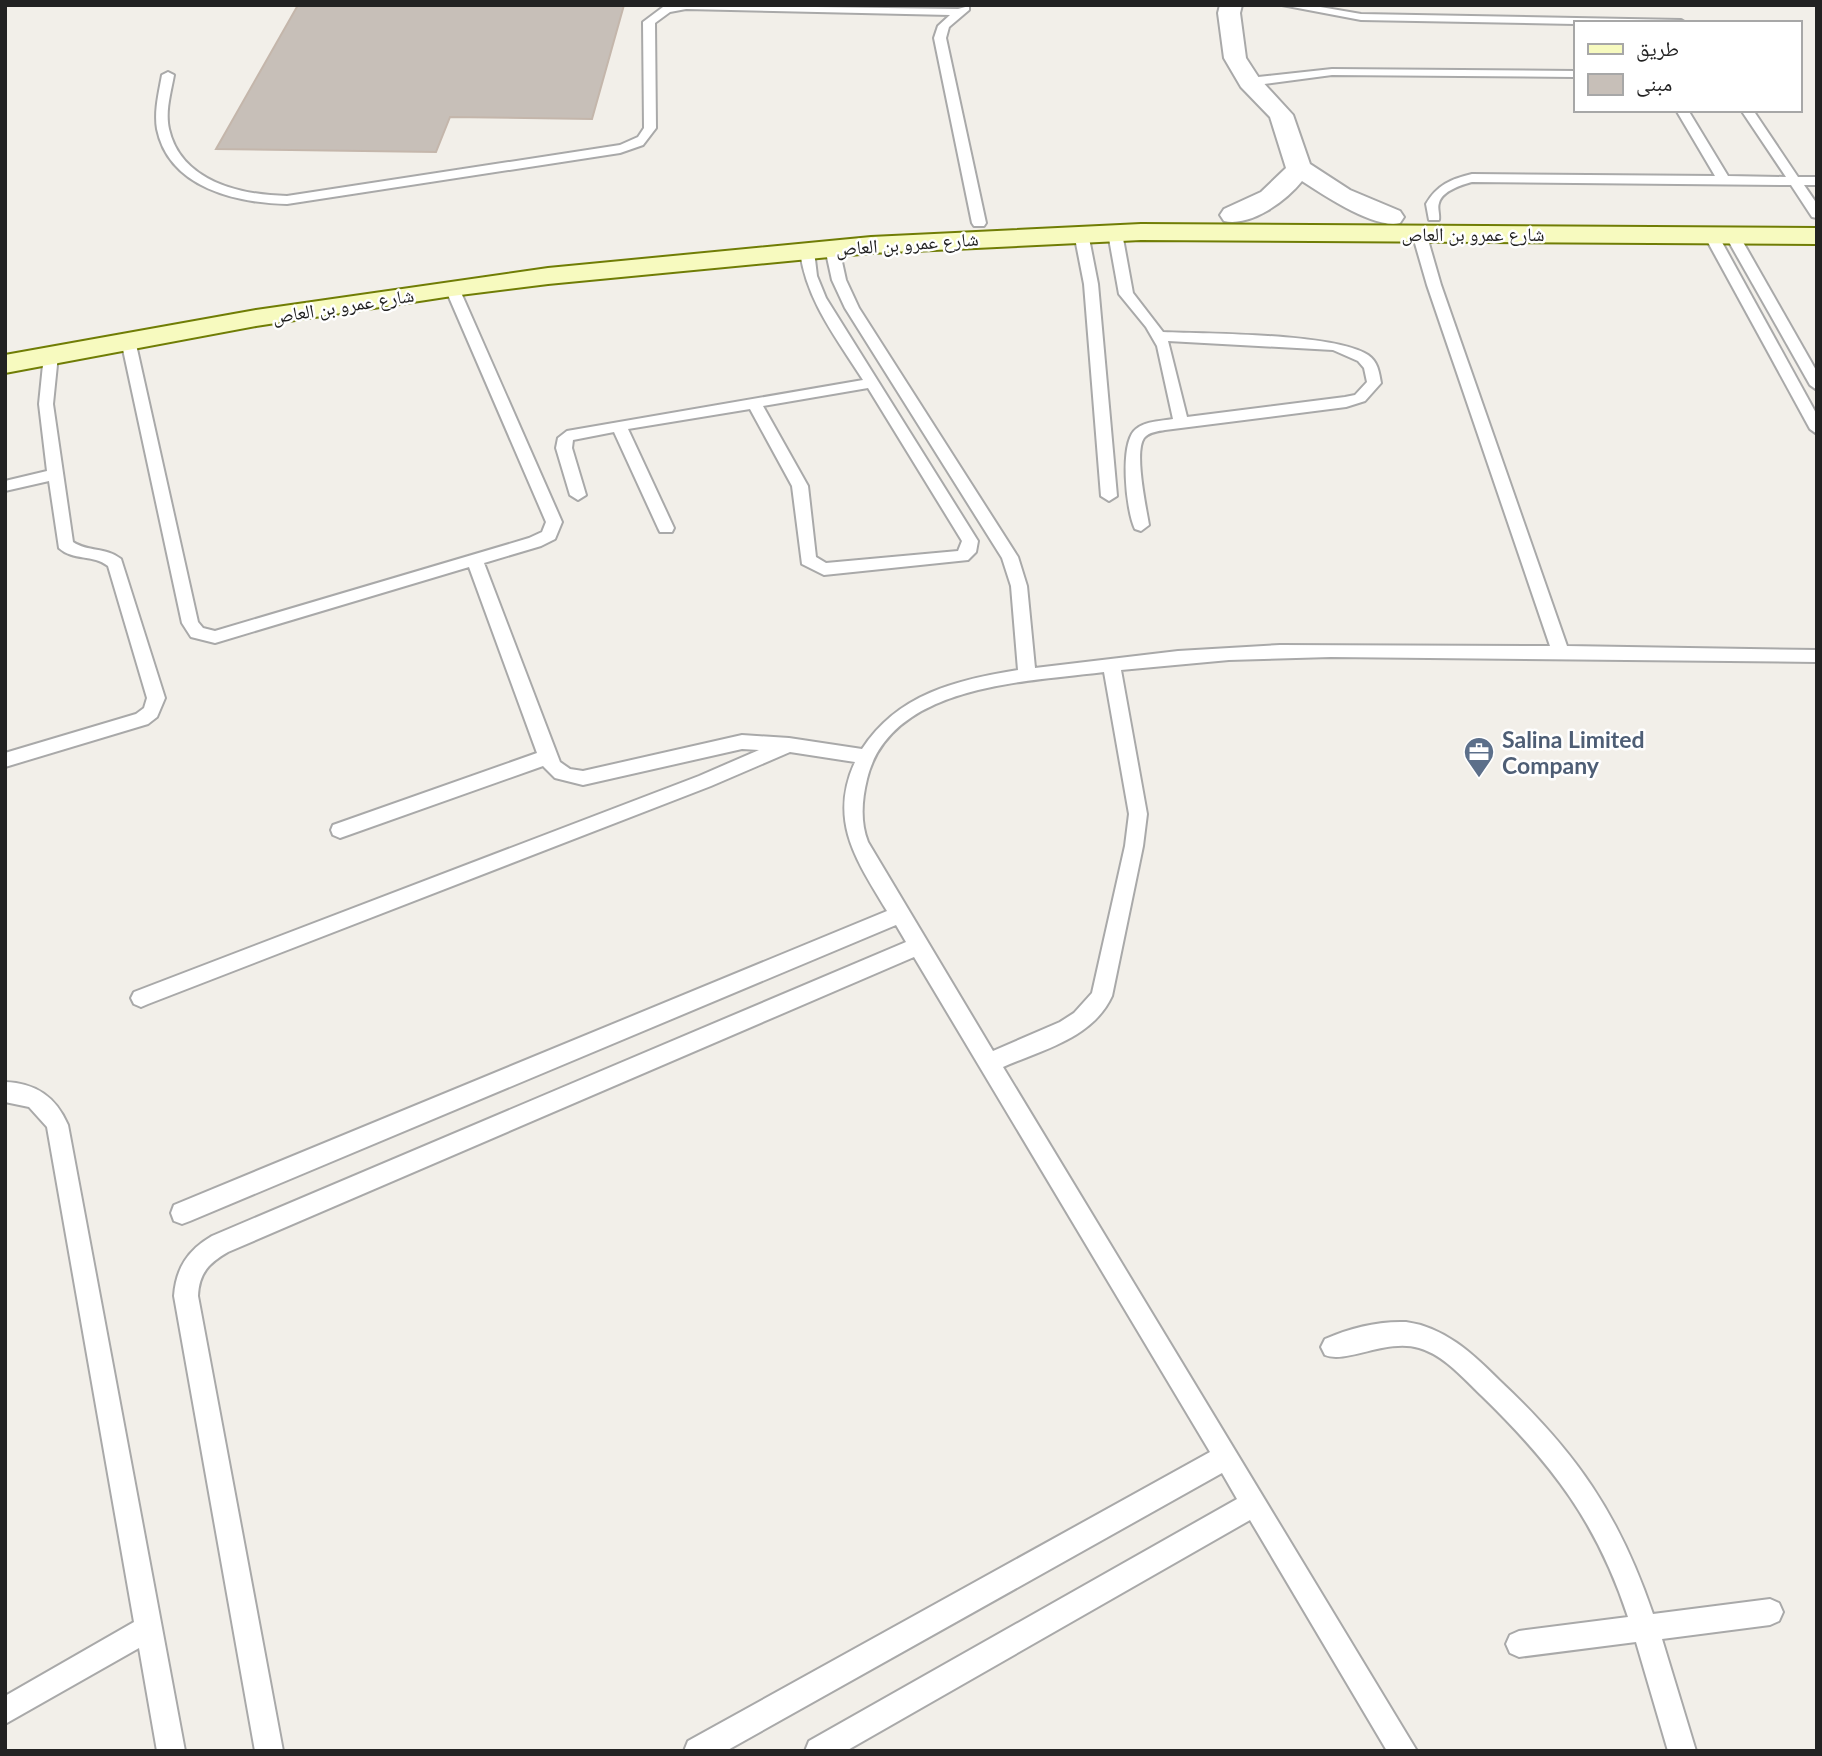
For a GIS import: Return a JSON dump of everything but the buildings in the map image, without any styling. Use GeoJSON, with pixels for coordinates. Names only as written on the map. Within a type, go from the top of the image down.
{"type":"FeatureCollection","features":[{"type":"Feature","properties":{"kind":"main road","name":"شارع عمرو بن العاص"},"geometry":{"type":"LineString","coordinates":[[5,346],[265,299],[459,270],[811,234],[979,223],[1233,215],[1391,217],[1427,225],[1817,236]]}},
{"type":"Feature","properties":{"kind":"main road","name":"شارع عمرو بن العاص"},"geometry":{"type":"LineString","coordinates":[[5,364],[128,340],[452,288],[820,249],[1081,233],[1817,216]]}},
{"type":"Feature","properties":{"kind":"street"},"geometry":{"type":"LineString","coordinates":[[1231,5],[1229,13],[1236,58],[1249,82],[1281,115],[1299,168],[1341,195],[1391,217]]}},
{"type":"Feature","properties":{"kind":"street"},"geometry":{"type":"LineString","coordinates":[[1233,215],[1273,196],[1293,178],[1299,168]]}},
{"type":"Feature","properties":{"kind":"lane"},"geometry":{"type":"LineString","coordinates":[[1287,5],[1361,17],[1683,20]]}},
{"type":"Feature","properties":{"kind":"lane"},"geometry":{"type":"LineString","coordinates":[[168,75],[162,114],[163,127],[173,152],[192,175],[221,192],[263,200],[288,200],[606,151],[638,143],[650,128],[649,22],[667,9],[686,6],[964,9]]}},
{"type":"Feature","properties":{"kind":"lane"},"geometry":{"type":"LineString","coordinates":[[964,9],[944,26],[940,38],[979,223]]}},
{"type":"Feature","properties":{"kind":"lane"},"geometry":{"type":"LineString","coordinates":[[1249,82],[1332,72],[1574,74]]}},
{"type":"Feature","properties":{"kind":"lane"},"geometry":{"type":"LineString","coordinates":[[1683,112],[1724,180]]}},
{"type":"Feature","properties":{"kind":"lane"},"geometry":{"type":"LineString","coordinates":[[1748,112],[1817,216]]}},
{"type":"Feature","properties":{"kind":"lane"},"geometry":{"type":"LineString","coordinates":[[1561,652],[1434,285],[1427,225],[1437,194],[1457,181],[1472,178],[1817,181]]}},
{"type":"Feature","properties":{"kind":"lane"},"geometry":{"type":"LineString","coordinates":[[1081,233],[1091,284],[1110,496]]}},
{"type":"Feature","properties":{"kind":"lane"},"geometry":{"type":"LineString","coordinates":[[1115,233],[1126,294],[1164,346],[1181,423]]}},
{"type":"Feature","properties":{"kind":"lane"},"geometry":{"type":"LineString","coordinates":[[1722,235],[1817,385]]}},
{"type":"Feature","properties":{"kind":"lane"},"geometry":{"type":"LineString","coordinates":[[1722,235],[1817,429]]}},
{"type":"Feature","properties":{"kind":"lane"},"geometry":{"type":"LineString","coordinates":[[755,405],[800,486],[808,560],[812,565],[824,569],[962,556],[971,547],[970,541],[820,298],[810,276],[820,249]]}},
{"type":"Feature","properties":{"kind":"lane"},"geometry":{"type":"LineString","coordinates":[[820,249],[852,308],[1010,556],[1018,586],[1027,676]]}},
{"type":"Feature","properties":{"kind":"lane"},"geometry":{"type":"LineString","coordinates":[[128,340],[192,629],[197,633],[215,636],[543,540],[554,528],[554,522],[452,288]]}},
{"type":"Feature","properties":{"kind":"lane"},"geometry":{"type":"LineString","coordinates":[[1141,525],[1132,447],[1134,440],[1147,429],[1346,402],[1360,398],[1370,390],[1374,375],[1363,358],[1335,346],[1159,336]]}},
{"type":"Feature","properties":{"kind":"lane"},"geometry":{"type":"LineString","coordinates":[[5,760],[142,719],[151,712],[156,698],[115,563],[105,555],[74,551],[65,544],[46,404],[51,355]]}},
{"type":"Feature","properties":{"kind":"lane"},"geometry":{"type":"LineString","coordinates":[[578,495],[564,448],[566,438],[580,432],[755,405],[872,383]]}},
{"type":"Feature","properties":{"kind":"lane"},"geometry":{"type":"LineString","coordinates":[[619,426],[666,528]]}},
{"type":"Feature","properties":{"kind":"lane"},"geometry":{"type":"LineString","coordinates":[[5,486],[55,474]]}},
{"type":"Feature","properties":{"kind":"lane"},"geometry":{"type":"LineString","coordinates":[[475,560],[547,757],[551,766],[560,774],[583,778],[742,742],[789,744],[864,756]]}},
{"type":"Feature","properties":{"kind":"lane"},"geometry":{"type":"LineString","coordinates":[[1403,1751],[899,915],[855,833],[852,793],[864,756],[890,725],[925,702],[967,688],[1111,664],[1279,650],[1817,656]]}},
{"type":"Feature","properties":{"kind":"lane"},"geometry":{"type":"LineString","coordinates":[[988,1063],[1074,1025],[1097,1007],[1102,996],[1134,846],[1138,814],[1111,664]]}},
{"type":"Feature","properties":{"kind":"lane"},"geometry":{"type":"LineString","coordinates":[[141,998],[736,769],[789,744]]}},
{"type":"Feature","properties":{"kind":"lane"},"geometry":{"type":"LineString","coordinates":[[340,830],[547,757]]}},
{"type":"Feature","properties":{"kind":"lane"},"geometry":{"type":"LineString","coordinates":[[183,1213],[899,915]]}},
{"type":"Feature","properties":{"kind":"lane"},"geometry":{"type":"LineString","coordinates":[[269,1751],[186,1296],[186,1281],[192,1266],[204,1252],[220,1244],[918,946]]}},
{"type":"Feature","properties":{"kind":"lane"},"geometry":{"type":"LineString","coordinates":[[5,1091],[35,1097],[49,1108],[57,1125],[171,1751]]}},
{"type":"Feature","properties":{"kind":"lane"},"geometry":{"type":"LineString","coordinates":[[1333,1347],[1389,1333],[1416,1335],[1438,1343],[1464,1362],[1511,1407],[1555,1456],[1593,1507],[1617,1554],[1682,1751]]}},
{"type":"Feature","properties":{"kind":"lane"},"geometry":{"type":"LineString","coordinates":[[698,1751],[1226,1457]]}},
{"type":"Feature","properties":{"kind":"lane"},"geometry":{"type":"LineString","coordinates":[[819,1751],[1253,1503]]}},
{"type":"Feature","properties":{"kind":"lane"},"geometry":{"type":"LineString","coordinates":[[1519,1644],[1770,1612]]}},
{"type":"Feature","properties":{"kind":"lane"},"geometry":{"type":"LineString","coordinates":[[5,1711],[149,1628]]}},
{"type":"Feature","properties":{"kind":"place","name":"Salina Limited Company"},"geometry":{"type":"Point","coordinates":[1479,779]}}]}
